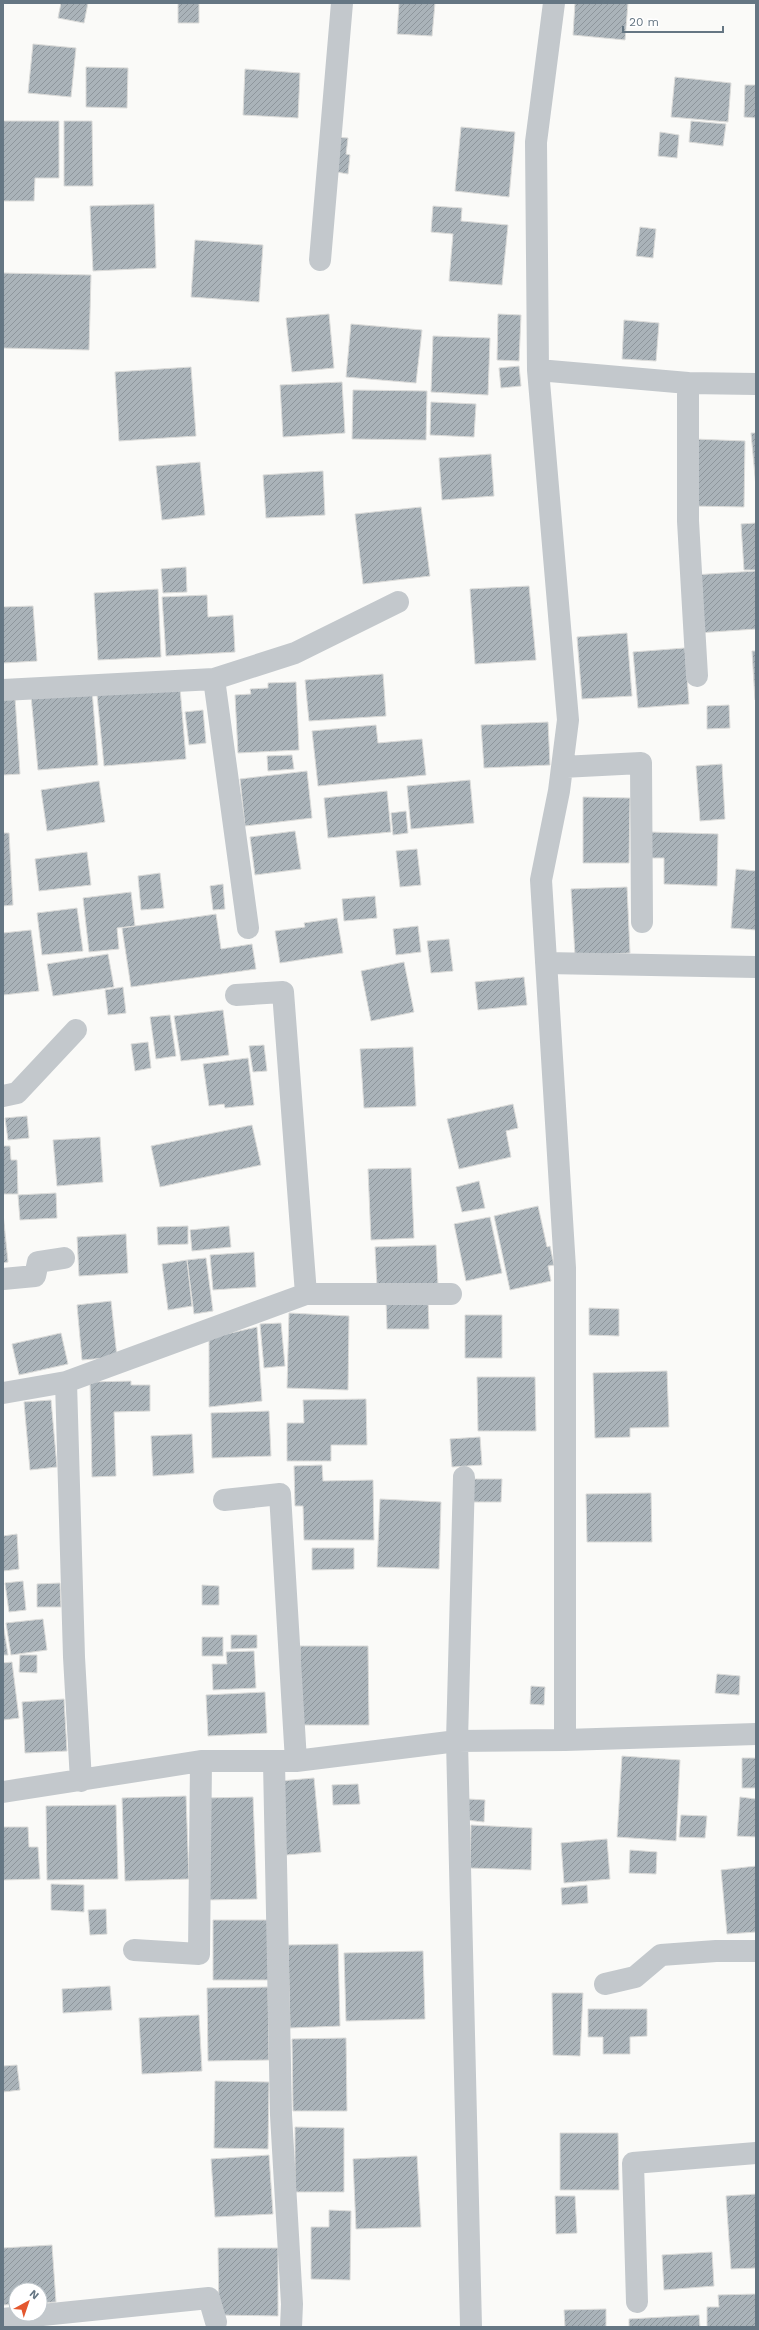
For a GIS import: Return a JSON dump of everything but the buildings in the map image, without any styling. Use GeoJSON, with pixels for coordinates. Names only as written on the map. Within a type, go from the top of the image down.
{"type":"FeatureCollection","features":[{"type":"Feature","properties":{"kind":"street"},"geometry":{"type":"LineString","coordinates":[[320,260],[342,3]]}},
{"type":"Feature","properties":{"kind":"street"},"geometry":{"type":"LineString","coordinates":[[554,3],[536,142],[538,370],[568,720],[559,791],[541,880],[565,1268],[565,1740]]}},
{"type":"Feature","properties":{"kind":"street"},"geometry":{"type":"LineString","coordinates":[[538,370],[688,383],[756,384]]}},
{"type":"Feature","properties":{"kind":"street"},"geometry":{"type":"LineString","coordinates":[[688,383],[688,521],[697,676]]}},
{"type":"Feature","properties":{"kind":"street"},"geometry":{"type":"LineString","coordinates":[[3,690],[214,679],[294,653],[398,602]]}},
{"type":"Feature","properties":{"kind":"street"},"geometry":{"type":"LineString","coordinates":[[214,679],[248,928]]}},
{"type":"Feature","properties":{"kind":"street"},"geometry":{"type":"LineString","coordinates":[[562,767],[641,763],[642,922]]}},
{"type":"Feature","properties":{"kind":"street"},"geometry":{"type":"LineString","coordinates":[[546,964],[756,967]]}},
{"type":"Feature","properties":{"kind":"street"},"geometry":{"type":"LineString","coordinates":[[236,994],[283,992],[306,1294]]}},
{"type":"Feature","properties":{"kind":"street"},"geometry":{"type":"LineString","coordinates":[[3,1096],[17,1093],[76,1030]]}},
{"type":"Feature","properties":{"kind":"street"},"geometry":{"type":"LineString","coordinates":[[3,1279],[35,1276],[38,1262],[64,1258]]}},
{"type":"Feature","properties":{"kind":"street"},"geometry":{"type":"LineString","coordinates":[[3,1393],[66,1382],[306,1294],[451,1294]]}},
{"type":"Feature","properties":{"kind":"street"},"geometry":{"type":"LineString","coordinates":[[66,1382],[74,1657],[81,1781]]}},
{"type":"Feature","properties":{"kind":"street"},"geometry":{"type":"LineString","coordinates":[[464,1477],[457,1741],[471,2327]]}},
{"type":"Feature","properties":{"kind":"street"},"geometry":{"type":"LineString","coordinates":[[224,1500],[280,1494],[296,1760]]}},
{"type":"Feature","properties":{"kind":"street"},"geometry":{"type":"LineString","coordinates":[[3,1792],[201,1761],[274,1762],[457,1741],[565,1740],[756,1734]]}},
{"type":"Feature","properties":{"kind":"street"},"geometry":{"type":"LineString","coordinates":[[134,1950],[199,1954],[201,1761]]}},
{"type":"Feature","properties":{"kind":"street"},"geometry":{"type":"LineString","coordinates":[[274,1762],[281,2115],[292,2304],[291,2327]]}},
{"type":"Feature","properties":{"kind":"street"},"geometry":{"type":"LineString","coordinates":[[605,1984],[635,1977],[660,1955],[716,1950],[756,1951]]}},
{"type":"Feature","properties":{"kind":"street"},"geometry":{"type":"LineString","coordinates":[[637,2302],[633,2163],[756,2153]]}},
{"type":"Feature","properties":{"kind":"street"},"geometry":{"type":"LineString","coordinates":[[3,2319],[209,2298],[216,2322]]}}]}
